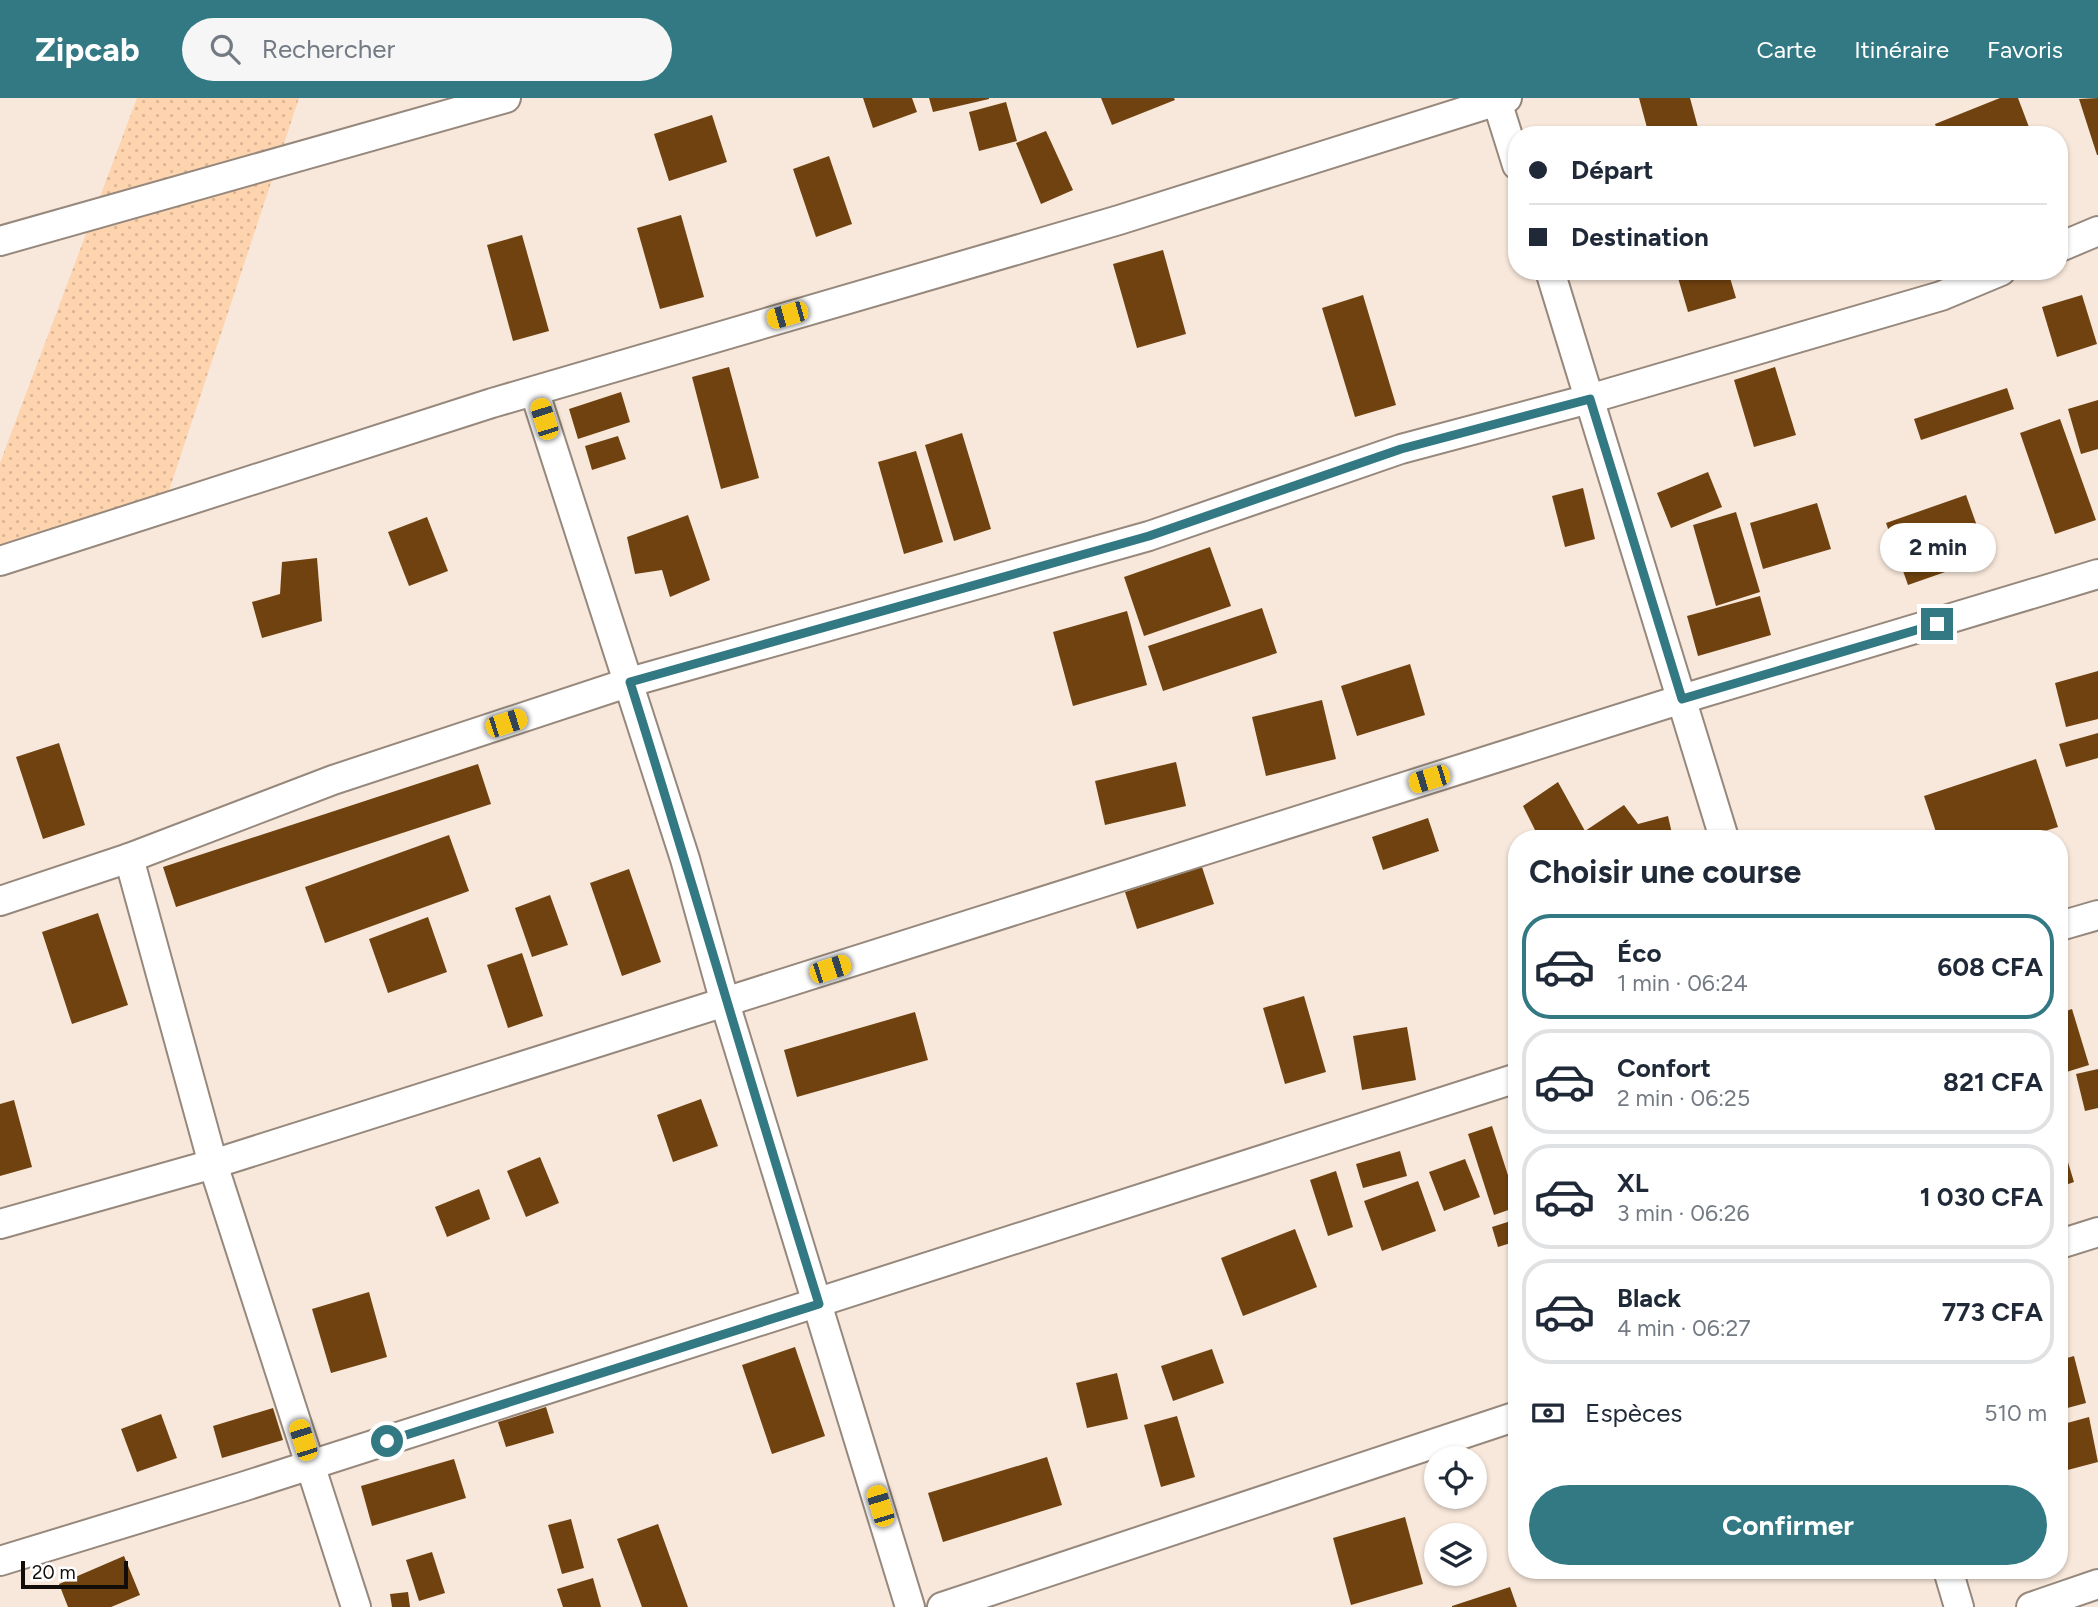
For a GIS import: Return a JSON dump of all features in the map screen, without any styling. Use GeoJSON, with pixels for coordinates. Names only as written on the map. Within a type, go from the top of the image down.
{"type":"FeatureCollection","features":[{"type":"Feature","properties":{"kind":"street"},"geometry":{"type":"LineString","coordinates":[[0,241],[506,98]]}},
{"type":"Feature","properties":{"kind":"street"},"geometry":{"type":"LineString","coordinates":[[0,561],[492,403],[535,393],[762,322],[1119,220],[1501,99],[1508,127]]}},
{"type":"Feature","properties":{"kind":"street"},"geometry":{"type":"LineString","coordinates":[[2068,244],[2098,232]]}},
{"type":"Feature","properties":{"kind":"street"},"geometry":{"type":"LineString","coordinates":[[1553,280],[1722,830]]}},
{"type":"Feature","properties":{"kind":"street"},"geometry":{"type":"LineString","coordinates":[[0,901],[129,858],[333,780],[630,682],[1149,536],[1401,449],[1590,399],[1941,296],[1979,280]]}},
{"type":"Feature","properties":{"kind":"street"},"geometry":{"type":"LineString","coordinates":[[535,393],[685,859],[725,1003],[910,1607]]}},
{"type":"Feature","properties":{"kind":"street"},"geometry":{"type":"LineString","coordinates":[[0,1224],[213,1164],[1682,699],[2098,574]]}},
{"type":"Feature","properties":{"kind":"street"},"geometry":{"type":"LineString","coordinates":[[129,858],[213,1164],[356,1607]]}},
{"type":"Feature","properties":{"kind":"street"},"geometry":{"type":"LineString","coordinates":[[2068,924],[2098,915]]}},
{"type":"Feature","properties":{"kind":"street"},"geometry":{"type":"LineString","coordinates":[[0,1560],[311,1465],[819,1304],[1508,1081]]}},
{"type":"Feature","properties":{"kind":"street"},"geometry":{"type":"LineString","coordinates":[[2068,1241],[2098,1232]]}},
{"type":"Feature","properties":{"kind":"street"},"geometry":{"type":"LineString","coordinates":[[942,1607],[1508,1419]]}},
{"type":"Feature","properties":{"kind":"street"},"geometry":{"type":"LineString","coordinates":[[1951,1579],[1959,1607]]}},
{"type":"Feature","properties":{"kind":"street"},"geometry":{"type":"LineString","coordinates":[[2031,1607],[2098,1584]]}},
{"type":"Feature","properties":{"kind":"shaded area"},"geometry":{"type":"Polygon","coordinates":[[[137,98],[299,98],[159,521],[0,549],[0,463],[137,98]]]}},
{"type":"Feature","properties":{"kind":"building"},"geometry":{"type":"Polygon","coordinates":[[[863,98],[912,98],[917,112],[873,128],[863,98]]]}},
{"type":"Feature","properties":{"kind":"building"},"geometry":{"type":"Polygon","coordinates":[[[929,98],[989,98],[989,99],[933,112],[929,98]]]}},
{"type":"Feature","properties":{"kind":"building"},"geometry":{"type":"Polygon","coordinates":[[[1101,98],[1174,98],[1175,100],[1112,125],[1101,98]]]}},
{"type":"Feature","properties":{"kind":"building"},"geometry":{"type":"Polygon","coordinates":[[[1639,98],[1690,98],[1698,126],[1647,126],[1639,98]]]}},
{"type":"Feature","properties":{"kind":"building"},"geometry":{"type":"Polygon","coordinates":[[[2000,98],[2018,98],[2029,126],[1936,126],[1935,124],[2000,98]]]}},
{"type":"Feature","properties":{"kind":"building"},"geometry":{"type":"Polygon","coordinates":[[[2098,98],[2098,155],[2097,155],[2079,99],[2098,98]]]}},
{"type":"Feature","properties":{"kind":"building"},"geometry":{"type":"Polygon","coordinates":[[[1006,102],[1017,141],[979,151],[969,112],[1006,102]]]}},
{"type":"Feature","properties":{"kind":"building"},"geometry":{"type":"Polygon","coordinates":[[[712,115],[727,162],[669,181],[654,134],[712,115]]]}},
{"type":"Feature","properties":{"kind":"building"},"geometry":{"type":"Polygon","coordinates":[[[1046,131],[1073,190],[1041,204],[1016,143],[1046,131]]]}},
{"type":"Feature","properties":{"kind":"building"},"geometry":{"type":"Polygon","coordinates":[[[829,156],[852,224],[816,237],[793,169],[829,156]]]}},
{"type":"Feature","properties":{"kind":"building"},"geometry":{"type":"Polygon","coordinates":[[[681,215],[704,297],[660,309],[637,228],[681,215]]]}},
{"type":"Feature","properties":{"kind":"building"},"geometry":{"type":"Polygon","coordinates":[[[522,235],[549,331],[513,341],[487,245],[522,235]]]}},
{"type":"Feature","properties":{"kind":"building"},"geometry":{"type":"Polygon","coordinates":[[[1163,250],[1186,334],[1137,348],[1113,264],[1163,250]]]}},
{"type":"Feature","properties":{"kind":"building"},"geometry":{"type":"Polygon","coordinates":[[[1679,280],[1731,280],[1736,298],[1688,312],[1679,280]]]}},
{"type":"Feature","properties":{"kind":"building"},"geometry":{"type":"Polygon","coordinates":[[[1363,295],[1396,405],[1355,417],[1322,308],[1363,295]]]}},
{"type":"Feature","properties":{"kind":"building"},"geometry":{"type":"Polygon","coordinates":[[[2082,295],[2097,344],[2057,357],[2042,307],[2082,295]]]}},
{"type":"Feature","properties":{"kind":"building"},"geometry":{"type":"Polygon","coordinates":[[[729,367],[759,478],[721,489],[692,377],[729,367]]]}},
{"type":"Feature","properties":{"kind":"building"},"geometry":{"type":"Polygon","coordinates":[[[1775,367],[1796,435],[1754,447],[1734,380],[1775,367]]]}},
{"type":"Feature","properties":{"kind":"building"},"geometry":{"type":"Polygon","coordinates":[[[2007,388],[2014,409],[1921,440],[1914,419],[2007,388]]]}},
{"type":"Feature","properties":{"kind":"building"},"geometry":{"type":"Polygon","coordinates":[[[621,392],[630,422],[578,439],[569,409],[621,392]]]}},
{"type":"Feature","properties":{"kind":"building"},"geometry":{"type":"Polygon","coordinates":[[[2098,400],[2098,449],[2081,454],[2068,409],[2098,400]]]}},
{"type":"Feature","properties":{"kind":"building"},"geometry":{"type":"Polygon","coordinates":[[[2060,419],[2096,520],[2055,534],[2020,433],[2060,419]]]}},
{"type":"Feature","properties":{"kind":"building"},"geometry":{"type":"Polygon","coordinates":[[[962,433],[991,529],[954,541],[925,445],[962,433]]]}},
{"type":"Feature","properties":{"kind":"building"},"geometry":{"type":"Polygon","coordinates":[[[618,436],[626,459],[592,470],[585,446],[618,436]]]}},
{"type":"Feature","properties":{"kind":"building"},"geometry":{"type":"Polygon","coordinates":[[[916,451],[943,542],[904,554],[878,462],[916,451]]]}},
{"type":"Feature","properties":{"kind":"building"},"geometry":{"type":"Polygon","coordinates":[[[1708,472],[1722,507],[1671,528],[1657,493],[1708,472]]]}},
{"type":"Feature","properties":{"kind":"building"},"geometry":{"type":"Polygon","coordinates":[[[1583,488],[1595,539],[1565,547],[1552,496],[1583,488]]]}},
{"type":"Feature","properties":{"kind":"building"},"geometry":{"type":"Polygon","coordinates":[[[1966,495],[1988,557],[1908,585],[1886,523],[1966,495]]]}},
{"type":"Feature","properties":{"kind":"building"},"geometry":{"type":"Polygon","coordinates":[[[1817,503],[1831,549],[1763,569],[1750,523],[1817,503]]]}},
{"type":"Feature","properties":{"kind":"building"},"geometry":{"type":"Polygon","coordinates":[[[1736,512],[1760,592],[1716,606],[1693,525],[1736,512]]]}},
{"type":"Feature","properties":{"kind":"building"},"geometry":{"type":"Polygon","coordinates":[[[688,515],[710,580],[670,597],[662,570],[635,574],[627,537],[688,515]]]}},
{"type":"Feature","properties":{"kind":"building"},"geometry":{"type":"Polygon","coordinates":[[[427,517],[448,571],[409,586],[388,532],[427,517]]]}},
{"type":"Feature","properties":{"kind":"building"},"geometry":{"type":"Polygon","coordinates":[[[1210,547],[1231,606],[1144,636],[1124,577],[1210,547]]]}},
{"type":"Feature","properties":{"kind":"building"},"geometry":{"type":"Polygon","coordinates":[[[317,558],[322,621],[262,638],[252,602],[280,594],[282,562],[317,558]]]}},
{"type":"Feature","properties":{"kind":"building"},"geometry":{"type":"Polygon","coordinates":[[[1760,596],[1771,635],[1698,656],[1687,616],[1760,596]]]}},
{"type":"Feature","properties":{"kind":"building"},"geometry":{"type":"Polygon","coordinates":[[[1262,608],[1277,653],[1163,691],[1148,646],[1262,608]]]}},
{"type":"Feature","properties":{"kind":"building"},"geometry":{"type":"Polygon","coordinates":[[[1127,611],[1147,685],[1073,706],[1053,632],[1127,611]]]}},
{"type":"Feature","properties":{"kind":"building"},"geometry":{"type":"Polygon","coordinates":[[[1410,664],[1425,715],[1357,736],[1341,686],[1410,664]]]}},
{"type":"Feature","properties":{"kind":"building"},"geometry":{"type":"Polygon","coordinates":[[[2098,671],[2098,719],[2066,727],[2055,683],[2098,671]]]}},
{"type":"Feature","properties":{"kind":"building"},"geometry":{"type":"Polygon","coordinates":[[[1322,700],[1336,759],[1266,776],[1252,717],[1322,700]]]}},
{"type":"Feature","properties":{"kind":"building"},"geometry":{"type":"Polygon","coordinates":[[[2098,733],[2098,758],[2066,767],[2059,744],[2098,733]]]}},
{"type":"Feature","properties":{"kind":"building"},"geometry":{"type":"Polygon","coordinates":[[[59,743],[85,825],[43,839],[16,757],[59,743]]]}},
{"type":"Feature","properties":{"kind":"building"},"geometry":{"type":"Polygon","coordinates":[[[2036,759],[2058,827],[2048,830],[1935,830],[1924,796],[2036,759]]]}},
{"type":"Feature","properties":{"kind":"building"},"geometry":{"type":"Polygon","coordinates":[[[1176,762],[1186,806],[1105,825],[1095,781],[1176,762]]]}},
{"type":"Feature","properties":{"kind":"building"},"geometry":{"type":"Polygon","coordinates":[[[478,764],[491,804],[176,907],[163,867],[478,764]]]}},
{"type":"Feature","properties":{"kind":"building"},"geometry":{"type":"Polygon","coordinates":[[[1558,782],[1584,830],[1535,830],[1523,806],[1558,782]]]}},
{"type":"Feature","properties":{"kind":"building"},"geometry":{"type":"Polygon","coordinates":[[[1624,805],[1638,824],[1668,816],[1671,830],[1586,830],[1624,805]]]}},
{"type":"Feature","properties":{"kind":"building"},"geometry":{"type":"Polygon","coordinates":[[[1428,818],[1439,851],[1383,870],[1372,837],[1428,818]]]}},
{"type":"Feature","properties":{"kind":"building"},"geometry":{"type":"Polygon","coordinates":[[[449,835],[469,891],[325,943],[305,887],[449,835]]]}},
{"type":"Feature","properties":{"kind":"building"},"geometry":{"type":"Polygon","coordinates":[[[1202,867],[1214,904],[1137,929],[1125,892],[1202,867]]]}},
{"type":"Feature","properties":{"kind":"building"},"geometry":{"type":"Polygon","coordinates":[[[629,869],[661,962],[622,976],[590,883],[629,869]]]}},
{"type":"Feature","properties":{"kind":"building"},"geometry":{"type":"Polygon","coordinates":[[[550,895],[568,945],[532,957],[515,908],[550,895]]]}},
{"type":"Feature","properties":{"kind":"building"},"geometry":{"type":"Polygon","coordinates":[[[98,913],[128,1005],[72,1024],[42,932],[98,913]]]}},
{"type":"Feature","properties":{"kind":"building"},"geometry":{"type":"Polygon","coordinates":[[[428,917],[447,972],[388,993],[369,939],[428,917]]]}},
{"type":"Feature","properties":{"kind":"building"},"geometry":{"type":"Polygon","coordinates":[[[522,953],[543,1016],[508,1028],[487,965],[522,953]]]}},
{"type":"Feature","properties":{"kind":"building"},"geometry":{"type":"Polygon","coordinates":[[[1304,996],[1326,1072],[1285,1084],[1263,1008],[1304,996]]]}},
{"type":"Feature","properties":{"kind":"building"},"geometry":{"type":"Polygon","coordinates":[[[2072,1009],[2089,1065],[2068,1072],[2068,1010],[2072,1009]]]}},
{"type":"Feature","properties":{"kind":"building"},"geometry":{"type":"Polygon","coordinates":[[[915,1012],[928,1060],[797,1097],[784,1050],[915,1012]]]}},
{"type":"Feature","properties":{"kind":"building"},"geometry":{"type":"Polygon","coordinates":[[[1407,1027],[1416,1080],[1362,1090],[1353,1036],[1407,1027]]]}},
{"type":"Feature","properties":{"kind":"building"},"geometry":{"type":"Polygon","coordinates":[[[2098,1069],[2098,1108],[2085,1111],[2076,1074],[2098,1069]]]}},
{"type":"Feature","properties":{"kind":"building"},"geometry":{"type":"Polygon","coordinates":[[[701,1099],[718,1146],[673,1162],[657,1115],[701,1099]]]}},
{"type":"Feature","properties":{"kind":"building"},"geometry":{"type":"Polygon","coordinates":[[[14,1100],[32,1167],[0,1176],[0,1104],[14,1100]]]}},
{"type":"Feature","properties":{"kind":"building"},"geometry":{"type":"Polygon","coordinates":[[[1492,1126],[1508,1175],[1508,1210],[1494,1215],[1468,1134],[1492,1126]]]}},
{"type":"Feature","properties":{"kind":"building"},"geometry":{"type":"Polygon","coordinates":[[[1400,1151],[1407,1176],[1363,1188],[1356,1164],[1400,1151]]]}},
{"type":"Feature","properties":{"kind":"building"},"geometry":{"type":"Polygon","coordinates":[[[540,1157],[559,1203],[526,1217],[507,1171],[540,1157]]]}},
{"type":"Feature","properties":{"kind":"building"},"geometry":{"type":"Polygon","coordinates":[[[1465,1159],[1480,1197],[1444,1211],[1429,1172],[1465,1159]]]}},
{"type":"Feature","properties":{"kind":"building"},"geometry":{"type":"Polygon","coordinates":[[[2068,1162],[2074,1182],[2068,1184],[2068,1162]]]}},
{"type":"Feature","properties":{"kind":"building"},"geometry":{"type":"Polygon","coordinates":[[[1336,1171],[1353,1227],[1328,1236],[1310,1180],[1336,1171]]]}},
{"type":"Feature","properties":{"kind":"building"},"geometry":{"type":"Polygon","coordinates":[[[1418,1181],[1436,1231],[1382,1251],[1364,1201],[1418,1181]]]}},
{"type":"Feature","properties":{"kind":"building"},"geometry":{"type":"Polygon","coordinates":[[[479,1189],[490,1219],[447,1237],[435,1207],[479,1189]]]}},
{"type":"Feature","properties":{"kind":"building"},"geometry":{"type":"Polygon","coordinates":[[[1508,1222],[1508,1244],[1498,1247],[1492,1227],[1508,1222]]]}},
{"type":"Feature","properties":{"kind":"building"},"geometry":{"type":"Polygon","coordinates":[[[1295,1229],[1317,1287],[1243,1316],[1221,1258],[1295,1229]]]}},
{"type":"Feature","properties":{"kind":"building"},"geometry":{"type":"Polygon","coordinates":[[[369,1292],[387,1357],[331,1373],[312,1309],[369,1292]]]}},
{"type":"Feature","properties":{"kind":"building"},"geometry":{"type":"Polygon","coordinates":[[[795,1347],[825,1436],[772,1454],[742,1365],[795,1347]]]}},
{"type":"Feature","properties":{"kind":"building"},"geometry":{"type":"Polygon","coordinates":[[[1212,1349],[1224,1383],[1173,1401],[1161,1366],[1212,1349]]]}},
{"type":"Feature","properties":{"kind":"building"},"geometry":{"type":"Polygon","coordinates":[[[2074,1356],[2086,1403],[2068,1408],[2068,1358],[2074,1356]]]}},
{"type":"Feature","properties":{"kind":"building"},"geometry":{"type":"Polygon","coordinates":[[[1117,1373],[1128,1419],[1087,1428],[1076,1383],[1117,1373]]]}},
{"type":"Feature","properties":{"kind":"building"},"geometry":{"type":"Polygon","coordinates":[[[546,1407],[554,1433],[506,1447],[498,1422],[546,1407]]]}},
{"type":"Feature","properties":{"kind":"building"},"geometry":{"type":"Polygon","coordinates":[[[273,1408],[283,1440],[222,1458],[213,1426],[273,1408]]]}},
{"type":"Feature","properties":{"kind":"building"},"geometry":{"type":"Polygon","coordinates":[[[161,1414],[177,1458],[137,1472],[121,1429],[161,1414]]]}},
{"type":"Feature","properties":{"kind":"building"},"geometry":{"type":"Polygon","coordinates":[[[1177,1416],[1195,1477],[1161,1487],[1144,1425],[1177,1416]]]}},
{"type":"Feature","properties":{"kind":"building"},"geometry":{"type":"Polygon","coordinates":[[[2089,1417],[2098,1462],[2068,1470],[2068,1423],[2089,1417]]]}},
{"type":"Feature","properties":{"kind":"building"},"geometry":{"type":"Polygon","coordinates":[[[1047,1457],[1062,1505],[943,1542],[928,1493],[1047,1457]]]}},
{"type":"Feature","properties":{"kind":"building"},"geometry":{"type":"Polygon","coordinates":[[[454,1459],[466,1498],[372,1526],[361,1486],[454,1459]]]}},
{"type":"Feature","properties":{"kind":"building"},"geometry":{"type":"Polygon","coordinates":[[[1405,1517],[1423,1584],[1351,1605],[1333,1538],[1405,1517]]]}},
{"type":"Feature","properties":{"kind":"building"},"geometry":{"type":"Polygon","coordinates":[[[571,1519],[584,1568],[562,1574],[548,1525],[571,1519]]]}},
{"type":"Feature","properties":{"kind":"building"},"geometry":{"type":"Polygon","coordinates":[[[658,1524],[688,1607],[642,1607],[617,1539],[658,1524]]]}},
{"type":"Feature","properties":{"kind":"building"},"geometry":{"type":"Polygon","coordinates":[[[432,1552],[445,1593],[419,1601],[406,1560],[432,1552]]]}},
{"type":"Feature","properties":{"kind":"building"},"geometry":{"type":"Polygon","coordinates":[[[124,1556],[140,1595],[111,1607],[68,1607],[59,1584],[124,1556]]]}},
{"type":"Feature","properties":{"kind":"building"},"geometry":{"type":"Polygon","coordinates":[[[593,1578],[601,1607],[563,1607],[557,1589],[593,1578]]]}},
{"type":"Feature","properties":{"kind":"building"},"geometry":{"type":"Polygon","coordinates":[[[1510,1587],[1517,1607],[1452,1607],[1452,1606],[1510,1587]]]}},
{"type":"Feature","properties":{"kind":"building"},"geometry":{"type":"Polygon","coordinates":[[[408,1592],[410,1607],[392,1607],[390,1594],[408,1592]]]}},
{"type":"Feature","properties":{"kind":"route"},"geometry":{"type":"LineString","coordinates":[[387,1441],[819,1304],[725,1003],[685,859],[630,682],[1149,536],[1401,449],[1590,399],[1682,699],[1937,624]]}}]}
